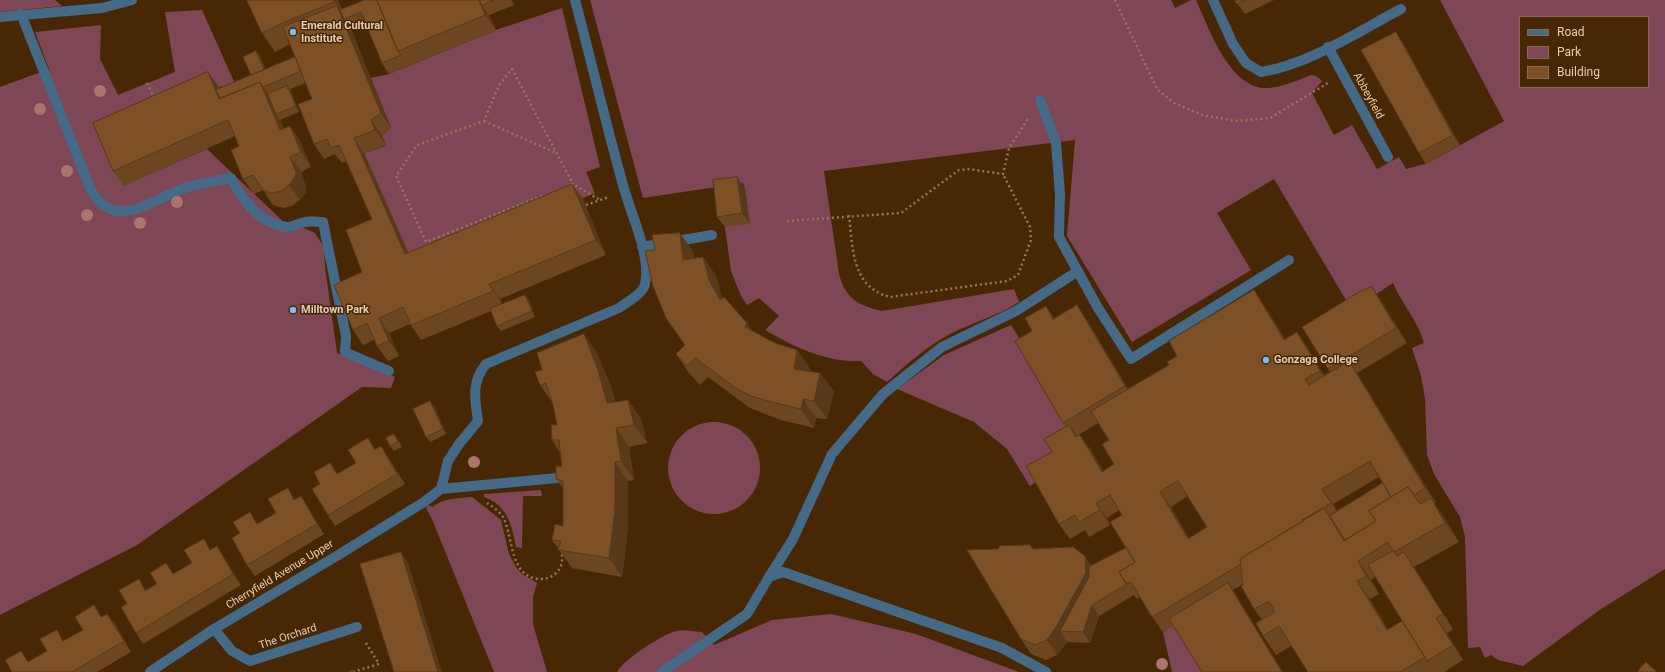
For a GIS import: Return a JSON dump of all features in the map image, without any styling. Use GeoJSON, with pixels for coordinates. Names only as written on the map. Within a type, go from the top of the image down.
{"type":"FeatureCollection","features":[{"type":"Feature","properties":{"kind":"street"},"geometry":{"type":"LineString","coordinates":[[0,16],[102,8],[132,0]]}},
{"type":"Feature","properties":{"kind":"street"},"geometry":{"type":"LineString","coordinates":[[557,478],[442,489],[448,461],[459,444],[478,421],[474,390],[479,372],[486,364],[619,308],[634,297],[645,286],[647,273],[642,247],[625,192],[575,0]]}},
{"type":"Feature","properties":{"kind":"street"},"geometry":{"type":"LineString","coordinates":[[1213,0],[1234,44],[1242,57],[1246,63],[1260,72],[1282,69],[1328,48],[1401,9]]}},
{"type":"Feature","properties":{"kind":"street"},"geometry":{"type":"LineString","coordinates":[[21,14],[90,190],[96,199],[111,211],[131,210],[186,187],[231,178],[240,194],[254,213],[274,223],[288,227],[305,221],[323,222],[346,336],[345,352],[389,371]]}},
{"type":"Feature","properties":{"kind":"street","name":"Abbeyfield"},"geometry":{"type":"LineString","coordinates":[[1328,48],[1388,156]]}},
{"type":"Feature","properties":{"kind":"street"},"geometry":{"type":"LineString","coordinates":[[1040,100],[1056,143],[1060,194],[1059,237],[1098,308],[1130,359],[1289,260]]}},
{"type":"Feature","properties":{"kind":"street"},"geometry":{"type":"LineString","coordinates":[[642,247],[712,235]]}},
{"type":"Feature","properties":{"kind":"street"},"geometry":{"type":"LineString","coordinates":[[662,672],[747,614],[793,539],[832,454],[883,394],[942,347],[1016,311],[1078,271]]}},
{"type":"Feature","properties":{"kind":"street","name":"Cherryfield Avenue Upper"},"geometry":{"type":"LineString","coordinates":[[150,672],[214,629],[424,502],[442,489]]}},
{"type":"Feature","properties":{"kind":"street"},"geometry":{"type":"LineString","coordinates":[[769,577],[783,572],[797,576],[1002,648],[1046,672]]}},
{"type":"Feature","properties":{"kind":"street","name":"The Orchard"},"geometry":{"type":"LineString","coordinates":[[214,629],[232,651],[250,661],[357,627]]}},
{"type":"Feature","properties":{"kind":"path"},"geometry":{"type":"LineString","coordinates":[[1116,0],[1157,89],[1174,103],[1202,115],[1237,121],[1270,118],[1342,74]]}},
{"type":"Feature","properties":{"kind":"path"},"geometry":{"type":"LineString","coordinates":[[484,121],[498,85],[512,69],[573,184],[600,200]]}},
{"type":"Feature","properties":{"kind":"path"},"geometry":{"type":"LineString","coordinates":[[148,83],[154,98]]}},
{"type":"Feature","properties":{"kind":"path"},"geometry":{"type":"LineString","coordinates":[[849,216],[854,262],[866,283],[878,294],[890,297],[1007,281],[1018,274],[1031,240],[1030,227],[1003,174],[1009,148],[1040,100]]}},
{"type":"Feature","properties":{"kind":"path"},"geometry":{"type":"LineString","coordinates":[[544,196],[426,242],[396,176],[417,145],[484,121],[557,154]]}},
{"type":"Feature","properties":{"kind":"path"},"geometry":{"type":"LineString","coordinates":[[787,221],[901,213],[959,170],[969,169],[1003,174]]}},
{"type":"Feature","properties":{"kind":"path"},"geometry":{"type":"LineString","coordinates":[[566,187],[573,184]]}},
{"type":"Feature","properties":{"kind":"path"},"geometry":{"type":"LineString","coordinates":[[586,206],[625,192]]}},
{"type":"Feature","properties":{"kind":"path"},"geometry":{"type":"LineString","coordinates":[[467,486],[504,518],[513,556],[522,571],[535,579],[546,580],[556,574],[562,565],[561,545]]}},
{"type":"Feature","properties":{"kind":"path"},"geometry":{"type":"LineString","coordinates":[[354,672],[379,664],[357,627]]}},
{"type":"Feature","properties":{"kind":"green space"},"geometry":{"type":"Polygon","coordinates":[[[0,0],[55,0],[62,6],[0,12],[0,0]]]}},
{"type":"Feature","properties":{"kind":"green space"},"geometry":{"type":"Polygon","coordinates":[[[590,0],[1171,0],[1175,8],[1191,0],[1196,0],[1207,26],[1223,56],[1232,69],[1243,79],[1255,86],[1269,88],[1285,85],[1311,75],[1316,76],[1322,81],[1312,93],[1334,135],[1352,125],[1377,169],[1399,157],[1406,169],[1428,163],[1504,121],[1440,0],[1665,0],[1665,569],[1601,609],[1523,666],[1498,660],[1491,655],[1485,658],[1480,647],[1468,648],[1465,537],[1460,517],[1434,474],[1427,455],[1425,399],[1421,376],[1412,348],[1424,343],[1421,335],[1393,283],[1352,310],[1274,179],[1217,213],[1251,270],[1132,342],[1067,236],[1075,140],[824,171],[839,274],[845,289],[854,300],[882,311],[1014,289],[1019,302],[1003,311],[941,339],[917,356],[887,382],[873,374],[861,361],[835,359],[811,353],[788,343],[765,330],[779,316],[759,298],[747,305],[741,296],[731,271],[725,227],[745,188],[743,183],[643,198],[590,0]]]}},
{"type":"Feature","properties":{"kind":"green space"},"geometry":{"type":"Polygon","coordinates":[[[562,8],[600,167],[586,172],[595,193],[415,268],[364,153],[385,146],[382,135],[391,128],[371,78],[389,74],[496,30],[562,8]]]}},
{"type":"Feature","properties":{"kind":"green space"},"geometry":{"type":"Polygon","coordinates":[[[202,10],[235,84],[219,87],[124,185],[207,149],[291,229],[304,228],[315,233],[324,247],[325,267],[337,353],[395,377],[391,388],[362,387],[137,545],[0,615],[0,87],[49,69],[35,32],[101,25],[100,59],[118,95],[175,72],[165,12],[202,10]]]}},
{"type":"Feature","properties":{"kind":"green space"},"geometry":{"type":"Polygon","coordinates":[[[1011,325],[1029,354],[1076,442],[1037,481],[1030,486],[1007,449],[974,422],[897,389],[944,355],[1011,325]]]}},
{"type":"Feature","properties":{"kind":"green space"},"geometry":{"type":"Polygon","coordinates":[[[714,422],[731,426],[746,436],[756,451],[760,468],[756,485],[746,500],[731,510],[714,514],[697,510],[682,500],[672,485],[668,468],[672,451],[682,436],[697,426],[714,422]]]}},
{"type":"Feature","properties":{"kind":"green space"},"geometry":{"type":"Polygon","coordinates":[[[541,490],[542,496],[523,496],[522,548],[516,547],[513,531],[507,517],[498,505],[484,497],[484,494],[541,490]]]}},
{"type":"Feature","properties":{"kind":"green space"},"geometry":{"type":"Polygon","coordinates":[[[472,497],[501,520],[509,554],[516,567],[522,574],[537,583],[533,597],[533,624],[547,672],[494,672],[432,519],[426,508],[428,505],[433,507],[446,500],[472,497]]]}},
{"type":"Feature","properties":{"kind":"green space"},"geometry":{"type":"Polygon","coordinates":[[[831,614],[916,634],[1019,672],[617,672],[627,661],[644,648],[662,637],[679,630],[702,632],[714,645],[772,620],[831,614]]]}},
{"type":"Feature","properties":{"kind":"green space"},"geometry":{"type":"Polygon","coordinates":[[[1174,625],[1203,672],[1172,672],[1163,632],[1174,625]]]}},
{"type":"Feature","properties":{"kind":"building"},"geometry":{"type":"Polygon","coordinates":[[[247,0],[333,0],[334,2],[262,33],[247,0]]]}},
{"type":"Feature","properties":{"kind":"building"},"geometry":{"type":"Polygon","coordinates":[[[365,0],[377,0],[401,55],[382,63],[361,12],[344,19],[340,10],[365,0]]]}},
{"type":"Feature","properties":{"kind":"building"},"geometry":{"type":"Polygon","coordinates":[[[377,0],[479,0],[485,15],[398,51],[377,0]]]}},
{"type":"Feature","properties":{"kind":"building"},"geometry":{"type":"Polygon","coordinates":[[[480,0],[494,0],[482,5],[480,0]]]}},
{"type":"Feature","properties":{"kind":"building"},"geometry":{"type":"Polygon","coordinates":[[[1235,0],[1245,0],[1237,4],[1235,0]]]}},
{"type":"Feature","properties":{"kind":"building"},"geometry":{"type":"Polygon","coordinates":[[[337,6],[381,113],[371,120],[375,130],[354,138],[405,254],[572,184],[596,240],[489,284],[493,291],[411,325],[403,307],[379,318],[389,341],[377,346],[367,323],[353,330],[334,285],[362,272],[346,230],[372,219],[339,145],[331,148],[327,139],[314,144],[298,104],[312,99],[283,27],[337,6]]]}},
{"type":"Feature","properties":{"kind":"building"},"geometry":{"type":"Polygon","coordinates":[[[1396,32],[1453,135],[1419,153],[1361,50],[1396,32]]]}},
{"type":"Feature","properties":{"kind":"building"},"geometry":{"type":"Polygon","coordinates":[[[256,51],[264,70],[251,75],[243,57],[256,51]]]}},
{"type":"Feature","properties":{"kind":"building"},"geometry":{"type":"Polygon","coordinates":[[[295,57],[301,71],[263,87],[260,82],[220,98],[216,90],[295,57]]]}},
{"type":"Feature","properties":{"kind":"building"},"geometry":{"type":"Polygon","coordinates":[[[208,72],[219,99],[260,82],[280,130],[290,126],[301,152],[290,157],[296,172],[295,177],[282,191],[272,193],[263,190],[253,175],[243,179],[231,150],[239,146],[228,120],[113,171],[93,123],[208,72]]]}},
{"type":"Feature","properties":{"kind":"building"},"geometry":{"type":"Polygon","coordinates":[[[287,86],[296,106],[276,114],[268,94],[287,86]]]}},
{"type":"Feature","properties":{"kind":"building"},"geometry":{"type":"Polygon","coordinates":[[[737,177],[742,213],[717,217],[713,180],[737,177]]]}},
{"type":"Feature","properties":{"kind":"building"},"geometry":{"type":"Polygon","coordinates":[[[680,233],[683,260],[703,257],[709,280],[720,300],[724,297],[747,323],[745,327],[775,343],[797,350],[794,369],[820,373],[814,401],[803,399],[801,409],[751,396],[737,389],[695,358],[687,366],[676,354],[685,345],[666,318],[653,286],[645,251],[655,250],[652,235],[680,233]]]}},
{"type":"Feature","properties":{"kind":"building"},"geometry":{"type":"Polygon","coordinates":[[[1372,287],[1396,328],[1328,369],[1302,327],[1361,291],[1372,287]]]}},
{"type":"Feature","properties":{"kind":"building"},"geometry":{"type":"Polygon","coordinates":[[[1254,290],[1284,340],[1297,332],[1320,371],[1305,379],[1309,385],[1349,361],[1425,488],[1414,495],[1408,487],[1391,497],[1370,461],[1322,489],[1331,503],[1240,559],[1241,564],[1152,617],[1131,582],[1126,584],[1119,572],[1135,562],[1110,522],[1122,515],[1110,495],[1096,503],[1100,510],[1079,522],[1075,515],[1059,524],[1026,466],[1052,452],[1044,439],[1069,425],[1076,437],[1080,435],[1102,472],[1114,464],[1102,444],[1109,440],[1091,411],[1169,365],[1167,362],[1177,356],[1169,341],[1254,290]],[[1178,481],[1160,492],[1188,539],[1207,527],[1178,481]]]}},
{"type":"Feature","properties":{"kind":"building"},"geometry":{"type":"Polygon","coordinates":[[[525,295],[532,311],[497,326],[490,309],[525,295]]]}},
{"type":"Feature","properties":{"kind":"building"},"geometry":{"type":"Polygon","coordinates":[[[1077,305],[1125,386],[1063,423],[1015,341],[1032,331],[1025,318],[1046,306],[1053,319],[1077,305]]]}},
{"type":"Feature","properties":{"kind":"building"},"geometry":{"type":"Polygon","coordinates":[[[584,334],[598,370],[607,403],[628,400],[634,425],[616,428],[621,461],[615,462],[615,509],[609,558],[558,550],[561,541],[552,540],[555,524],[563,526],[563,481],[556,479],[556,466],[562,467],[559,440],[552,440],[551,425],[557,425],[553,405],[546,383],[540,385],[535,372],[542,370],[537,353],[584,334]]]}},
{"type":"Feature","properties":{"kind":"building"},"geometry":{"type":"Polygon","coordinates":[[[430,401],[443,429],[426,437],[413,409],[430,401]]]}},
{"type":"Feature","properties":{"kind":"building"},"geometry":{"type":"Polygon","coordinates":[[[394,434],[398,442],[390,446],[386,438],[394,434]]]}},
{"type":"Feature","properties":{"kind":"building"},"geometry":{"type":"Polygon","coordinates":[[[368,438],[375,450],[381,446],[397,474],[328,515],[312,489],[320,484],[314,472],[330,463],[337,474],[356,463],[348,450],[368,438]]]}},
{"type":"Feature","properties":{"kind":"building"},"geometry":{"type":"Polygon","coordinates":[[[1383,483],[1391,497],[1369,511],[1376,521],[1345,540],[1330,516],[1383,483]]]}},
{"type":"Feature","properties":{"kind":"building"},"geometry":{"type":"Polygon","coordinates":[[[1408,487],[1420,504],[1431,498],[1445,523],[1394,552],[1388,542],[1358,561],[1366,576],[1357,581],[1387,630],[1402,621],[1425,657],[1400,672],[1308,672],[1279,626],[1263,636],[1256,623],[1275,612],[1269,601],[1254,609],[1241,586],[1243,585],[1240,559],[1324,508],[1344,541],[1376,521],[1369,511],[1408,487]]]}},
{"type":"Feature","properties":{"kind":"building"},"geometry":{"type":"Polygon","coordinates":[[[288,488],[294,500],[301,496],[317,524],[247,565],[232,538],[240,533],[233,522],[250,512],[257,524],[276,513],[268,499],[288,488]]]}},
{"type":"Feature","properties":{"kind":"building"},"geometry":{"type":"Polygon","coordinates":[[[204,539],[210,550],[217,546],[233,574],[136,633],[121,607],[127,604],[119,590],[139,579],[145,591],[157,584],[150,573],[166,563],[173,574],[192,563],[184,550],[204,539]]]}},
{"type":"Feature","properties":{"kind":"building"},"geometry":{"type":"Polygon","coordinates":[[[1030,545],[1033,549],[1073,547],[1085,556],[1086,573],[1056,627],[1047,640],[1035,645],[1021,639],[967,550],[998,549],[1000,546],[1030,545]]]}},
{"type":"Feature","properties":{"kind":"building"},"geometry":{"type":"Polygon","coordinates":[[[1126,548],[1135,562],[1119,572],[1127,584],[1092,605],[1083,632],[1060,631],[1089,577],[1089,567],[1126,548]]]}},
{"type":"Feature","properties":{"kind":"building"},"geometry":{"type":"Polygon","coordinates":[[[1394,551],[1397,556],[1404,552],[1443,614],[1436,618],[1453,645],[1427,661],[1368,565],[1394,551]]]}},
{"type":"Feature","properties":{"kind":"building"},"geometry":{"type":"Polygon","coordinates":[[[401,552],[438,672],[394,672],[360,564],[401,552]]]}},
{"type":"Feature","properties":{"kind":"building"},"geometry":{"type":"Polygon","coordinates":[[[1228,583],[1282,672],[1202,672],[1169,619],[1228,583]]]}},
{"type":"Feature","properties":{"kind":"building"},"geometry":{"type":"Polygon","coordinates":[[[94,605],[101,617],[107,614],[124,641],[72,672],[12,672],[5,660],[21,651],[28,662],[47,651],[40,639],[57,630],[63,641],[83,630],[75,617],[94,605]]]}},
{"type":"Feature","properties":{"kind":"building"},"geometry":{"type":"Polygon","coordinates":[[[1646,662],[1657,672],[1639,672],[1638,671],[1646,662]]]}},
{"type":"Feature","properties":{"kind":"place","name":"Emerald Cultural Institute"},"geometry":{"type":"Point","coordinates":[293,32]}},
{"type":"Feature","properties":{"kind":"place","name":"Milltown Park"},"geometry":{"type":"Point","coordinates":[293,310]}},
{"type":"Feature","properties":{"kind":"place","name":"Gonzaga College"},"geometry":{"type":"Point","coordinates":[1266,360]}}]}
